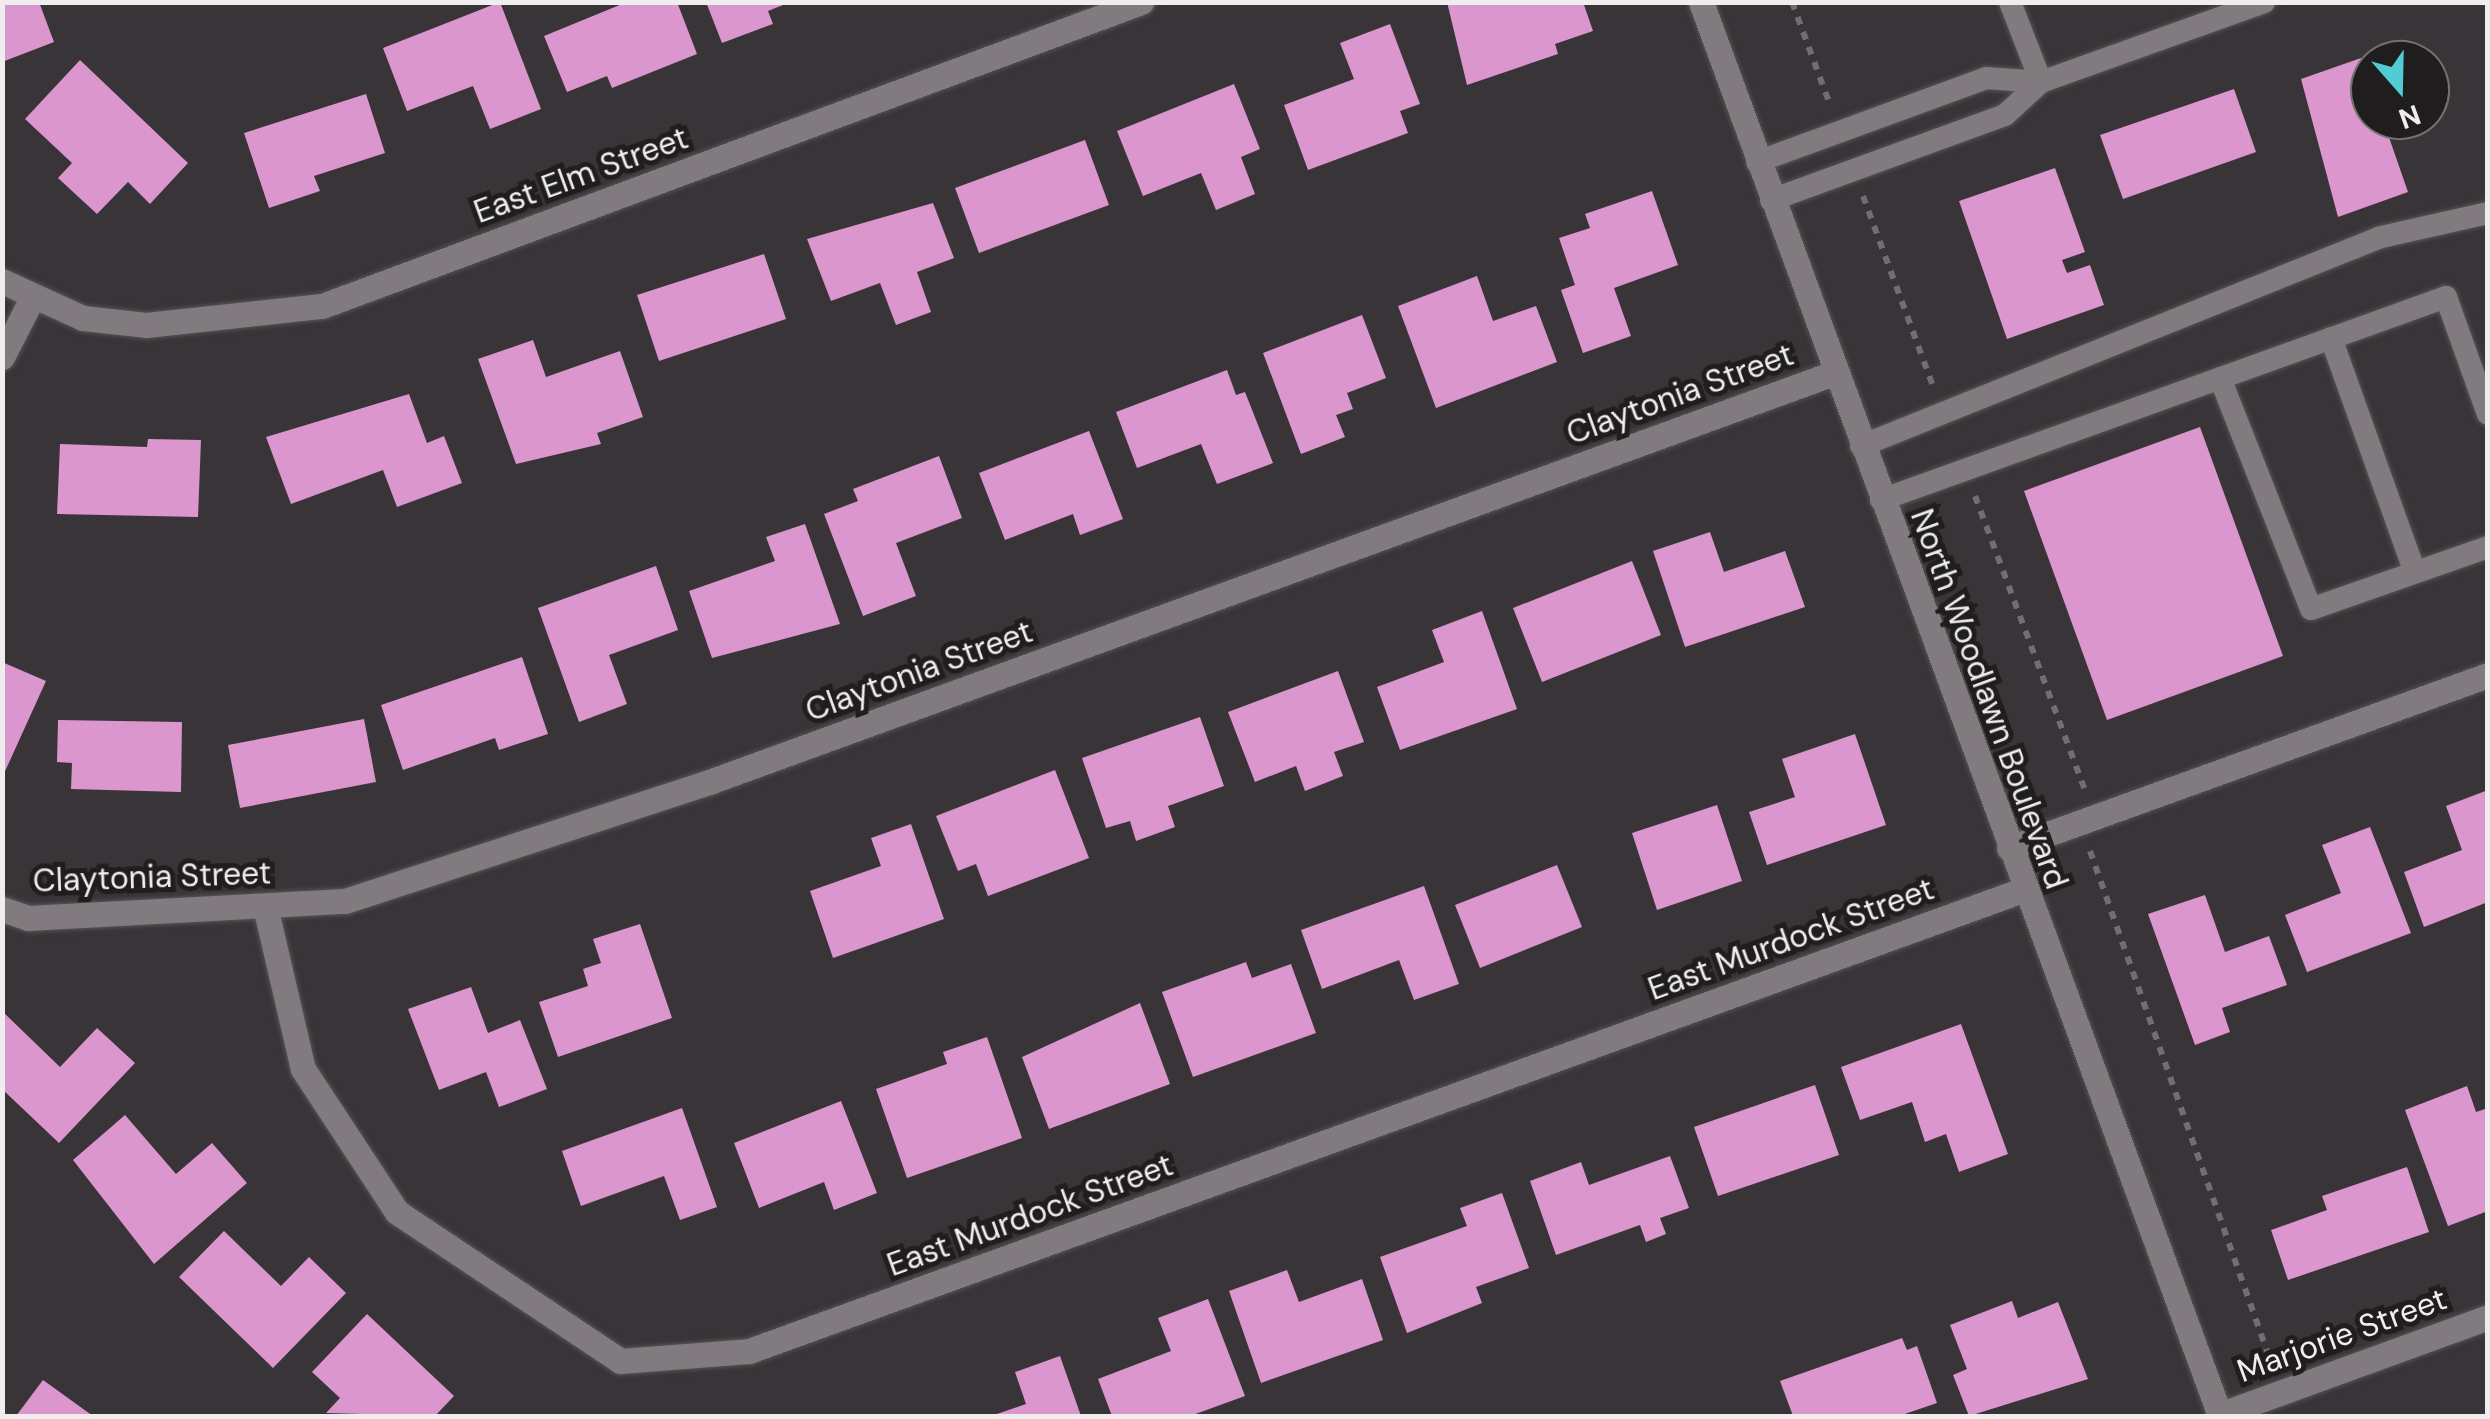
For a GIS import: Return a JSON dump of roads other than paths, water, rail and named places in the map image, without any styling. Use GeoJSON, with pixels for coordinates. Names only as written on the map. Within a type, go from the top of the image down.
{"type":"FeatureCollection","features":[{"type":"Feature","properties":{"kind":"street","name":"East Elm Street"},"geometry":{"type":"LineString","coordinates":[[31,300],[146,325],[322,306],[1141,2]]}},
{"type":"Feature","properties":{"kind":"street","name":"North Woodlawn Boulevard"},"geometry":{"type":"LineString","coordinates":[[1701,2],[2219,1416]]}},
{"type":"Feature","properties":{"kind":"street"},"geometry":{"type":"LineString","coordinates":[[2,280],[31,300],[2,358]]}},
{"type":"Feature","properties":{"kind":"street","name":"Claytonia Street"},"geometry":{"type":"LineString","coordinates":[[2,909],[28,918],[346,901],[709,782],[1834,373]]}},
{"type":"Feature","properties":{"kind":"street"},"geometry":{"type":"LineString","coordinates":[[2009,848],[2488,675]]}},
{"type":"Feature","properties":{"kind":"street","name":"East Murdock Street"},"geometry":{"type":"LineString","coordinates":[[265,906],[304,1069],[397,1212],[620,1362],[749,1351],[2025,889]]}},
{"type":"Feature","properties":{"kind":"street","name":"Marjorie Street"},"geometry":{"type":"LineString","coordinates":[[2219,1416],[2488,1317]]}},
{"type":"Feature","properties":{"kind":"lane"},"geometry":{"type":"LineString","coordinates":[[2010,2],[2041,82]]}},
{"type":"Feature","properties":{"kind":"lane"},"geometry":{"type":"LineString","coordinates":[[1771,200],[2004,115],[2041,82],[2264,2]]}},
{"type":"Feature","properties":{"kind":"lane"},"geometry":{"type":"LineString","coordinates":[[1757,162],[1986,78],[2041,82]]}},
{"type":"Feature","properties":{"kind":"lane"},"geometry":{"type":"LineString","coordinates":[[1861,446],[2382,237],[2488,212]]}},
{"type":"Feature","properties":{"kind":"lane"},"geometry":{"type":"LineString","coordinates":[[1881,500],[2446,297],[2488,414]]}},
{"type":"Feature","properties":{"kind":"lane"},"geometry":{"type":"LineString","coordinates":[[2330,338],[2415,572]]}},
{"type":"Feature","properties":{"kind":"lane"},"geometry":{"type":"LineString","coordinates":[[2220,378],[2311,610],[2488,547]]}}]}
